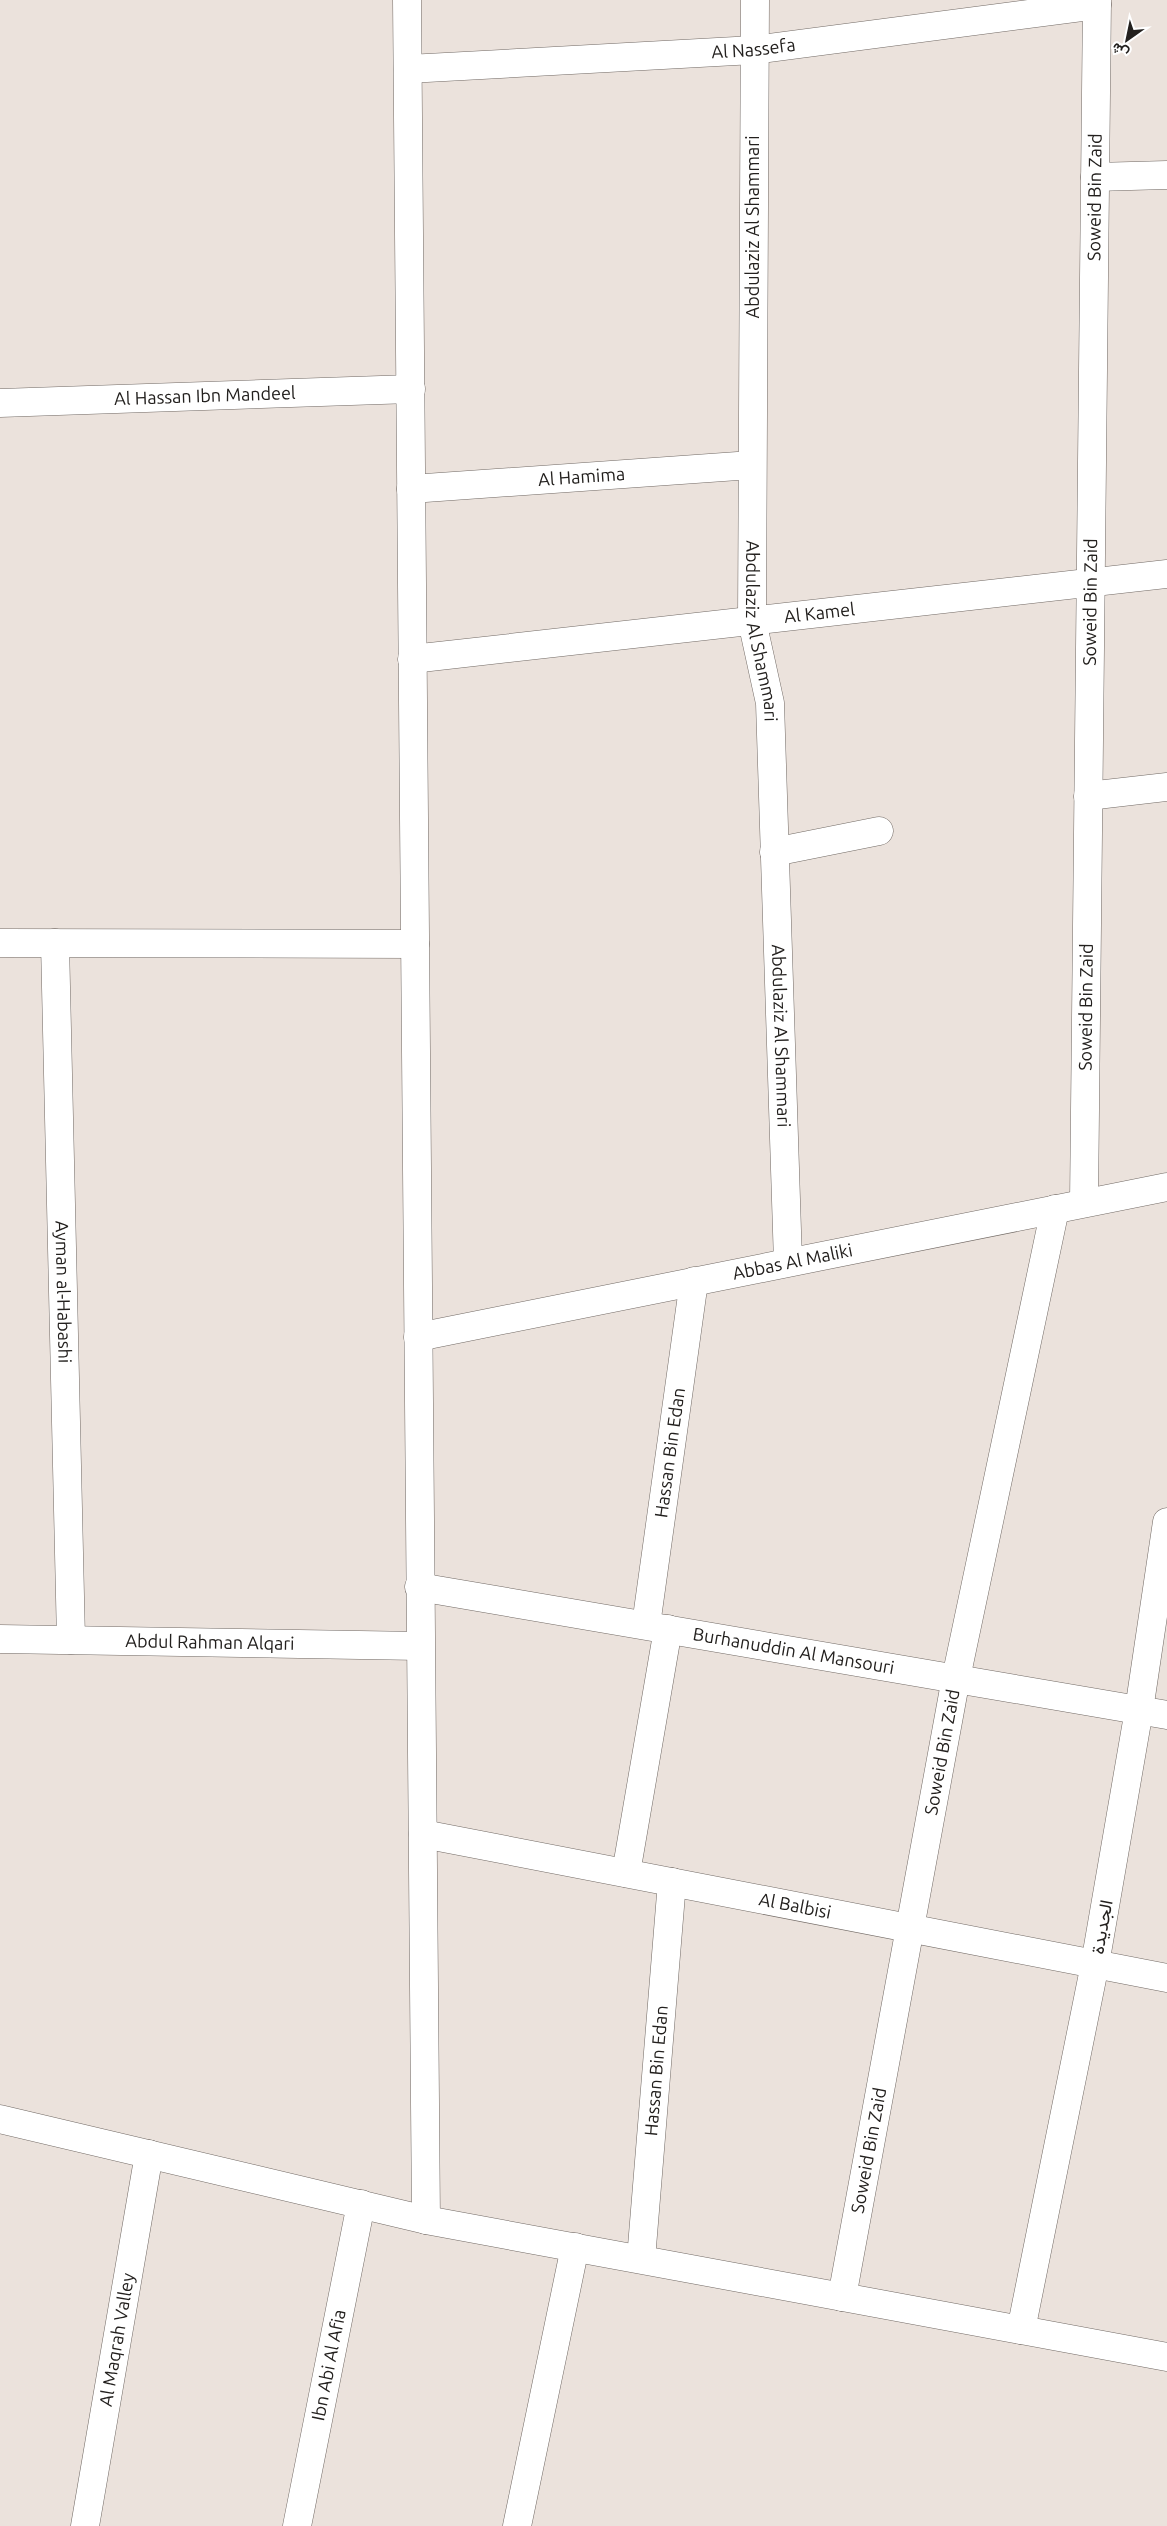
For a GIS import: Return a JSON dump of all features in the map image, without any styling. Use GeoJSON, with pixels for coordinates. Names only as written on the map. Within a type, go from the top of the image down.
{"type":"FeatureCollection","features":[{"type":"Feature","properties":{"kind":"street"},"geometry":{"type":"LineString","coordinates":[[407,0],[419,1586],[426,2220]]}},
{"type":"Feature","properties":{"kind":"street","name":"Abdulaziz Al Shammari"},"geometry":{"type":"LineString","coordinates":[[755,0],[752,621],[770,703],[788,1262]]}},
{"type":"Feature","properties":{"kind":"street","name":"Al Nassefa"},"geometry":{"type":"LineString","coordinates":[[408,69],[754,50],[1097,3]]}},
{"type":"Feature","properties":{"kind":"street","name":"Soweid Bin Zaid"},"geometry":{"type":"LineString","coordinates":[[1084,1203],[1097,3]]}},
{"type":"Feature","properties":{"kind":"street"},"geometry":{"type":"LineString","coordinates":[[1095,177],[1167,175]]}},
{"type":"Feature","properties":{"kind":"street","name":"Al Hassan Ibn Mandeel"},"geometry":{"type":"LineString","coordinates":[[0,403],[411,389]]}},
{"type":"Feature","properties":{"kind":"street","name":"Al Hamima"},"geometry":{"type":"LineString","coordinates":[[411,489],[752,465]]}},
{"type":"Feature","properties":{"kind":"street","name":"Al Kamel"},"geometry":{"type":"LineString","coordinates":[[412,659],[1167,574]]}},
{"type":"Feature","properties":{"kind":"street"},"geometry":{"type":"LineString","coordinates":[[1088,796],[1167,787]]}},
{"type":"Feature","properties":{"kind":"street"},"geometry":{"type":"LineString","coordinates":[[774,852],[878,831]]}},
{"type":"Feature","properties":{"kind":"street"},"geometry":{"type":"LineString","coordinates":[[0,943],[415,944]]}},
{"type":"Feature","properties":{"kind":"street","name":"Ayman al-Habashi"},"geometry":{"type":"LineString","coordinates":[[55,943],[71,1640]]}},
{"type":"Feature","properties":{"kind":"street","name":"Abbas Al Maliki"},"geometry":{"type":"LineString","coordinates":[[418,1336],[1167,1187]]}},
{"type":"Feature","properties":{"kind":"street","name":"Soweid Bin Zaid"},"geometry":{"type":"LineString","coordinates":[[842,2297],[956,1678],[1054,1209]]}},
{"type":"Feature","properties":{"kind":"street","name":"Hassan Bin Edan"},"geometry":{"type":"LineString","coordinates":[[626,1873],[657,1627],[694,1281]]}},
{"type":"Feature","properties":{"kind":"street","name":"الجديدة"},"geometry":{"type":"LineString","coordinates":[[1021,2330],[1095,1964],[1139,1710],[1167,1522]]}},
{"type":"Feature","properties":{"kind":"street","name":"Burhanuddin Al Mansouri"},"geometry":{"type":"LineString","coordinates":[[419,1586],[1167,1715]]}},
{"type":"Feature","properties":{"kind":"street","name":"Abdul Rahman Alqari"},"geometry":{"type":"LineString","coordinates":[[0,1639],[420,1646]]}},
{"type":"Feature","properties":{"kind":"street","name":"Al Balbisi"},"geometry":{"type":"LineString","coordinates":[[423,1834],[1167,1978]]}},
{"type":"Feature","properties":{"kind":"street","name":"Hassan Bin Edan"},"geometry":{"type":"LineString","coordinates":[[641,2259],[672,1882]]}},
{"type":"Feature","properties":{"kind":"street"},"geometry":{"type":"LineString","coordinates":[[0,2119],[426,2220],[1167,2357]]}},
{"type":"Feature","properties":{"kind":"street","name":"Al Maqrah Valley"},"geometry":{"type":"LineString","coordinates":[[85,2526],[149,2154]]}},
{"type":"Feature","properties":{"kind":"street","name":"Ibn Abi Al Afia"},"geometry":{"type":"LineString","coordinates":[[298,2526],[361,2204]]}},
{"type":"Feature","properties":{"kind":"street"},"geometry":{"type":"LineString","coordinates":[[517,2526],[575,2247]]}}]}
